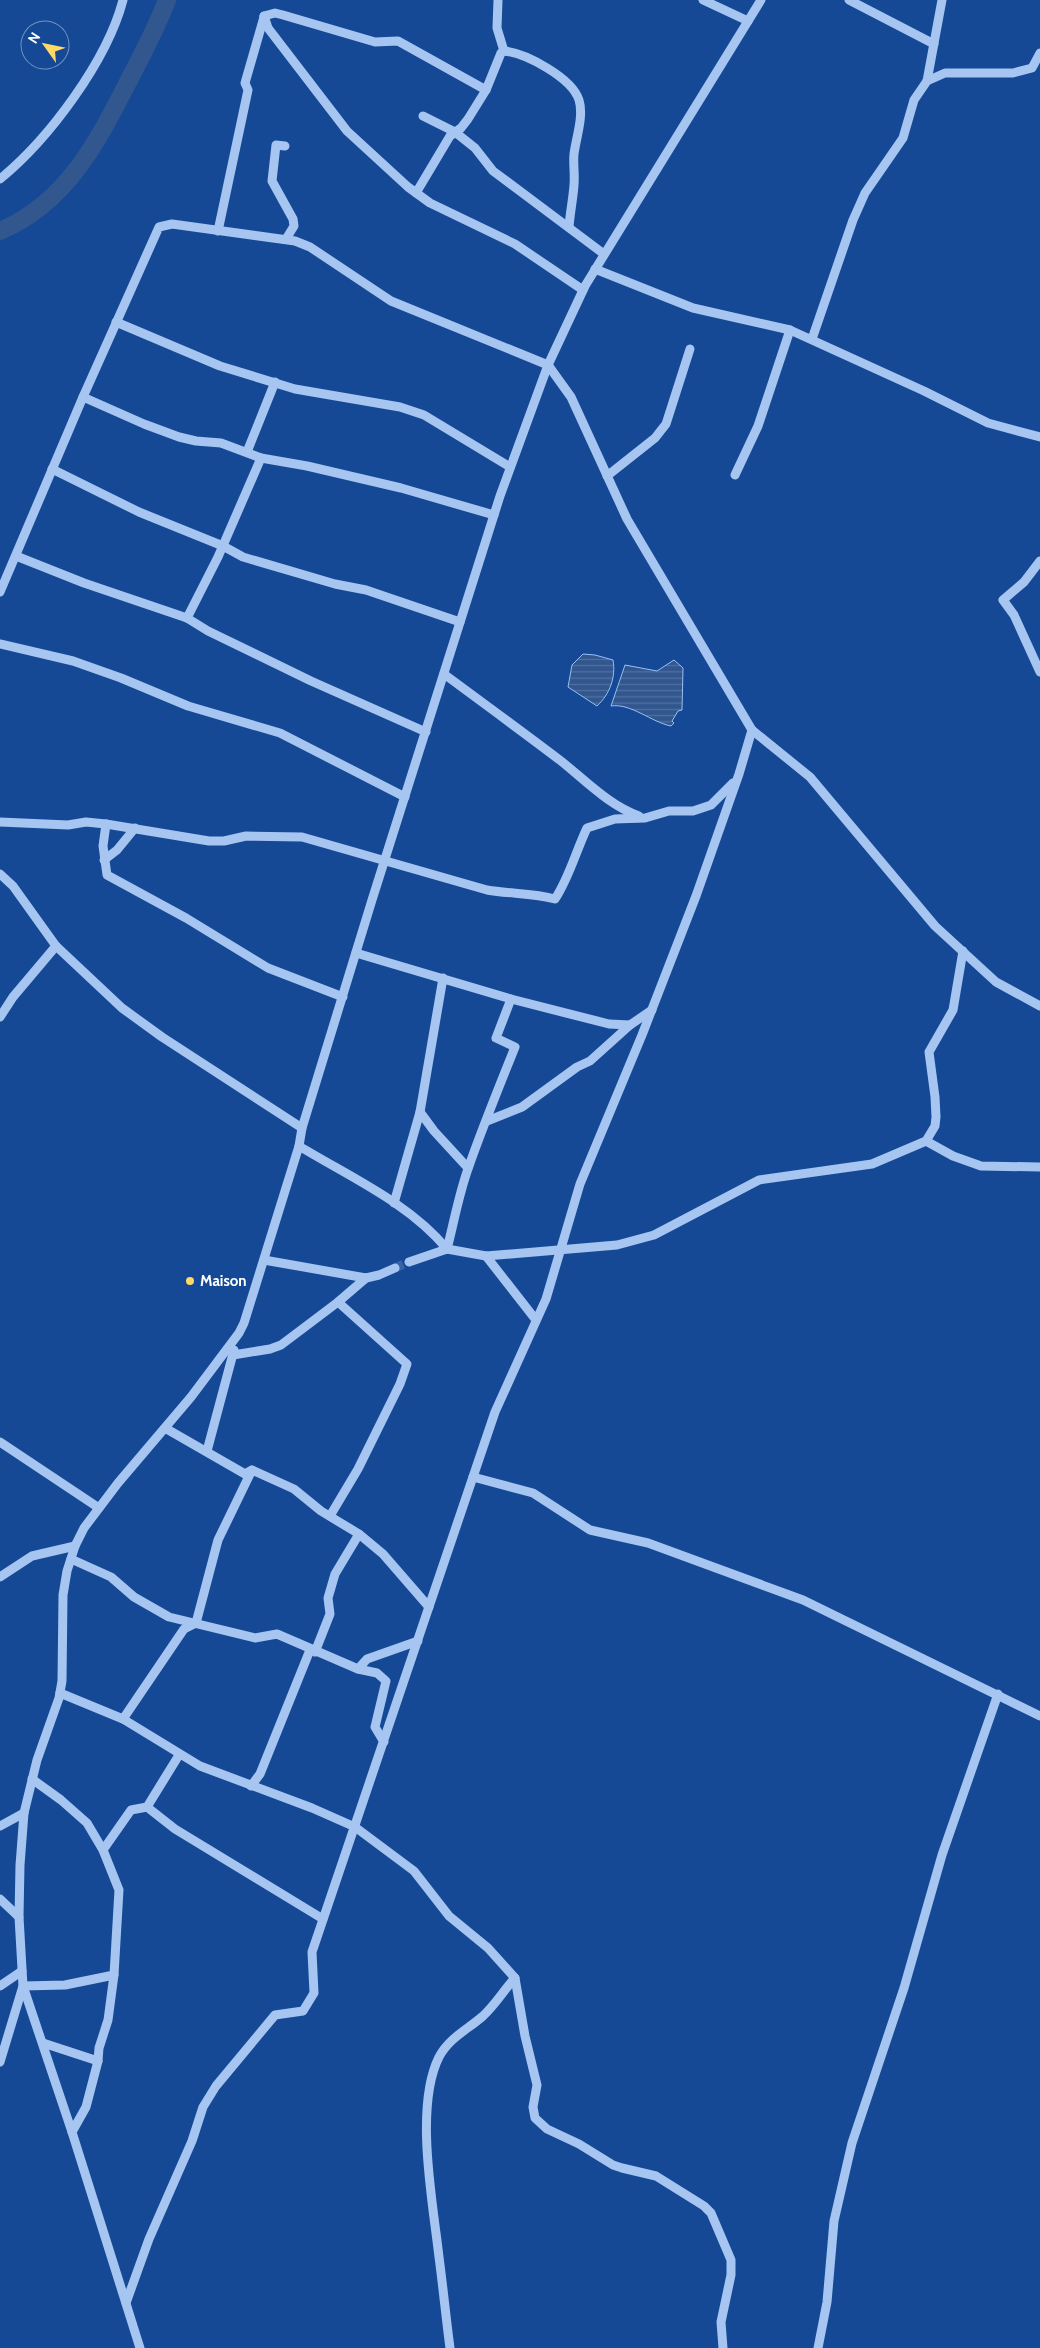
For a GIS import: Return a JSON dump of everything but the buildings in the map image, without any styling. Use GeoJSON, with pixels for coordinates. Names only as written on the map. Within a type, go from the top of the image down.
{"type":"FeatureCollection","features":[{"type":"Feature","properties":{"kind":"street"},"geometry":{"type":"LineString","coordinates":[[1,178],[48,130],[89,74],[110,36],[123,0]]}},
{"type":"Feature","properties":{"kind":"street"},"geometry":{"type":"LineString","coordinates":[[498,0],[496,28],[504,51]]}},
{"type":"Feature","properties":{"kind":"street"},"geometry":{"type":"LineString","coordinates":[[703,0],[748,21]]}},
{"type":"Feature","properties":{"kind":"street"},"geometry":{"type":"LineString","coordinates":[[207,1451],[239,1333],[264,1260],[299,1146],[302,1128],[384,861],[494,515],[548,366],[583,290],[760,0]]}},
{"type":"Feature","properties":{"kind":"street"},"geometry":{"type":"LineString","coordinates":[[849,0],[934,44]]}},
{"type":"Feature","properties":{"kind":"street"},"geometry":{"type":"LineString","coordinates":[[812,339],[865,193],[903,138],[914,100],[927,81],[942,0]]}},
{"type":"Feature","properties":{"kind":"street"},"geometry":{"type":"LineString","coordinates":[[264,16],[275,13],[375,42],[398,41],[486,90]]}},
{"type":"Feature","properties":{"kind":"street"},"geometry":{"type":"LineString","coordinates":[[264,16],[268,28],[347,131],[416,193],[430,202],[516,244],[583,290]]}},
{"type":"Feature","properties":{"kind":"street"},"geometry":{"type":"LineString","coordinates":[[218,231],[248,90],[245,83],[264,16]]}},
{"type":"Feature","properties":{"kind":"street"},"geometry":{"type":"LineString","coordinates":[[416,193],[450,136],[468,119],[486,90],[501,53],[504,51]]}},
{"type":"Feature","properties":{"kind":"street"},"geometry":{"type":"LineString","coordinates":[[504,51],[534,61],[546,68],[572,88],[579,101],[580,113],[574,156],[574,184],[569,227]]}},
{"type":"Feature","properties":{"kind":"street"},"geometry":{"type":"LineString","coordinates":[[927,81],[945,73],[1013,73],[1036,70],[1040,53]]}},
{"type":"Feature","properties":{"kind":"street"},"geometry":{"type":"LineString","coordinates":[[423,116],[455,132],[475,148],[493,171],[604,254]]}},
{"type":"Feature","properties":{"kind":"street"},"geometry":{"type":"LineString","coordinates":[[285,146],[276,145],[272,181],[294,219],[294,226],[286,239]]}},
{"type":"Feature","properties":{"kind":"street"},"geometry":{"type":"LineString","coordinates":[[0,592],[83,397],[159,227],[172,224],[286,239],[310,247],[391,301],[548,366],[571,397],[626,519],[752,730],[810,777],[935,926],[996,982],[1038,1004]]}},
{"type":"Feature","properties":{"kind":"street"},"geometry":{"type":"LineString","coordinates":[[595,270],[693,308],[790,330],[924,391],[988,423],[1040,437]]}},
{"type":"Feature","properties":{"kind":"street"},"geometry":{"type":"LineString","coordinates":[[116,322],[220,366],[295,389],[400,407],[424,415],[510,467]]}},
{"type":"Feature","properties":{"kind":"street"},"geometry":{"type":"LineString","coordinates":[[735,475],[758,426],[790,330]]}},
{"type":"Feature","properties":{"kind":"street"},"geometry":{"type":"LineString","coordinates":[[607,476],[655,438],[666,424],[690,349]]}},
{"type":"Feature","properties":{"kind":"street"},"geometry":{"type":"LineString","coordinates":[[247,452],[275,382]]}},
{"type":"Feature","properties":{"kind":"street"},"geometry":{"type":"LineString","coordinates":[[83,397],[179,437],[196,441],[222,443],[261,458],[307,466],[401,488],[494,515]]}},
{"type":"Feature","properties":{"kind":"street"},"geometry":{"type":"LineString","coordinates":[[187,618],[223,546],[261,458]]}},
{"type":"Feature","properties":{"kind":"street"},"geometry":{"type":"LineString","coordinates":[[52,469],[139,512],[223,546],[243,557],[335,584],[366,590],[460,622]]}},
{"type":"Feature","properties":{"kind":"street"},"geometry":{"type":"LineString","coordinates":[[16,556],[84,584],[187,618],[208,631],[285,668],[426,732]]}},
{"type":"Feature","properties":{"kind":"street"},"geometry":{"type":"LineString","coordinates":[[1040,561],[1024,582],[1003,600],[1014,615],[1040,672]]}},
{"type":"Feature","properties":{"kind":"street"},"geometry":{"type":"LineString","coordinates":[[0,644],[73,661],[121,678],[188,706],[280,733],[405,798]]}},
{"type":"Feature","properties":{"kind":"street"},"geometry":{"type":"LineString","coordinates":[[444,674],[531,738],[598,792],[629,812],[645,818]]}},
{"type":"Feature","properties":{"kind":"street"},"geometry":{"type":"LineString","coordinates":[[126,2303],[149,2239],[192,2141],[204,2107],[216,2086],[275,2015],[303,2011],[314,1993],[312,1952],[495,1412],[546,1299],[580,1184],[652,1010],[738,777],[752,730]]}},
{"type":"Feature","properties":{"kind":"street"},"geometry":{"type":"LineString","coordinates":[[0,822],[68,825],[86,822],[135,828],[209,841],[224,841],[246,836],[302,837],[487,890],[511,894],[536,894],[555,899],[563,888],[587,828],[615,819],[645,818],[669,811],[693,811],[711,805],[727,791],[738,777]]}},
{"type":"Feature","properties":{"kind":"street"},"geometry":{"type":"LineString","coordinates":[[106,824],[104,860],[107,875],[186,918],[268,968],[343,997]]}},
{"type":"Feature","properties":{"kind":"street"},"geometry":{"type":"LineString","coordinates":[[104,860],[117,850],[135,828]]}},
{"type":"Feature","properties":{"kind":"street"},"geometry":{"type":"LineString","coordinates":[[0,874],[13,886],[56,946],[130,1014],[302,1128]]}},
{"type":"Feature","properties":{"kind":"street"},"geometry":{"type":"LineString","coordinates":[[0,1017],[13,996],[56,946]]}},
{"type":"Feature","properties":{"kind":"street"},"geometry":{"type":"LineString","coordinates":[[409,1262],[447,1249],[486,1256],[617,1245],[654,1235],[759,1180],[872,1164],[926,1141],[935,1126],[936,1117],[929,1052],[954,1010],[962,951]]}},
{"type":"Feature","properties":{"kind":"street"},"geometry":{"type":"LineString","coordinates":[[356,954],[609,1024],[630,1025]]}},
{"type":"Feature","properties":{"kind":"street"},"geometry":{"type":"LineString","coordinates":[[394,1203],[420,1112],[443,978]]}},
{"type":"Feature","properties":{"kind":"street"},"geometry":{"type":"LineString","coordinates":[[447,1249],[468,1168],[487,1121],[497,1089],[515,1047],[496,1038],[511,998]]}},
{"type":"Feature","properties":{"kind":"street"},"geometry":{"type":"LineString","coordinates":[[487,1121],[522,1106],[590,1061],[630,1025],[652,1010]]}},
{"type":"Feature","properties":{"kind":"street"},"geometry":{"type":"LineString","coordinates":[[420,1112],[434,1131],[468,1168]]}},
{"type":"Feature","properties":{"kind":"street"},"geometry":{"type":"LineString","coordinates":[[926,1141],[953,1156],[981,1166],[1040,1168]]}},
{"type":"Feature","properties":{"kind":"street"},"geometry":{"type":"LineString","coordinates":[[299,1146],[394,1203],[431,1230],[447,1249]]}},
{"type":"Feature","properties":{"kind":"street"},"geometry":{"type":"LineString","coordinates":[[486,1256],[536,1320]]}},
{"type":"Feature","properties":{"kind":"street"},"geometry":{"type":"LineString","coordinates":[[264,1260],[366,1278],[395,1268]]}},
{"type":"Feature","properties":{"kind":"street"},"geometry":{"type":"LineString","coordinates":[[233,1355],[270,1349],[280,1344],[338,1302],[366,1278]]}},
{"type":"Feature","properties":{"kind":"street"},"geometry":{"type":"LineString","coordinates":[[330,1516],[358,1469],[406,1367],[404,1361],[338,1302]]}},
{"type":"Feature","properties":{"kind":"street"},"geometry":{"type":"LineString","coordinates":[[140,2348],[72,2132],[23,1986],[19,1918],[20,1865],[24,1813],[32,1779],[60,1693],[63,1595],[75,1546],[98,1508],[165,1428],[239,1333]]}},
{"type":"Feature","properties":{"kind":"street"},"geometry":{"type":"LineString","coordinates":[[165,1428],[245,1474],[252,1470]]}},
{"type":"Feature","properties":{"kind":"street"},"geometry":{"type":"LineString","coordinates":[[0,1442],[98,1508]]}},
{"type":"Feature","properties":{"kind":"street"},"geometry":{"type":"LineString","coordinates":[[0,1449],[14,1451]]}},
{"type":"Feature","properties":{"kind":"street"},"geometry":{"type":"LineString","coordinates":[[252,1470],[294,1489],[330,1516],[359,1534],[383,1554],[429,1607]]}},
{"type":"Feature","properties":{"kind":"street"},"geometry":{"type":"LineString","coordinates":[[123,1719],[184,1629],[196,1623],[218,1540],[252,1470]]}},
{"type":"Feature","properties":{"kind":"street"},"geometry":{"type":"LineString","coordinates":[[473,1477],[534,1493],[590,1530],[648,1542],[803,1600],[1040,1716]]}},
{"type":"Feature","properties":{"kind":"street"},"geometry":{"type":"LineString","coordinates":[[251,1786],[260,1774],[330,1614],[328,1598],[335,1574],[359,1534]]}},
{"type":"Feature","properties":{"kind":"street"},"geometry":{"type":"LineString","coordinates":[[0,1577],[32,1556],[75,1546]]}},
{"type":"Feature","properties":{"kind":"street"},"geometry":{"type":"LineString","coordinates":[[71,1559],[111,1576],[134,1597],[168,1617],[254,1638],[277,1634],[358,1669],[377,1673],[386,1682],[376,1727],[384,1742]]}},
{"type":"Feature","properties":{"kind":"street"},"geometry":{"type":"LineString","coordinates":[[358,1669],[367,1659],[418,1641]]}},
{"type":"Feature","properties":{"kind":"street"},"geometry":{"type":"LineString","coordinates":[[60,1693],[123,1719],[178,1755],[203,1768],[312,1808],[355,1827],[414,1871],[449,1916],[488,1948],[515,1978],[525,2036],[537,2085],[533,2107],[535,2118],[547,2129],[622,2168],[648,2173],[662,2179],[704,2206],[716,2222],[730,2260],[731,2275],[722,2322],[724,2348]]}},
{"type":"Feature","properties":{"kind":"street"},"geometry":{"type":"LineString","coordinates":[[818,2348],[826,2302],[834,2221],[852,2142],[904,1988],[942,1855],[998,1694]]}},
{"type":"Feature","properties":{"kind":"street"},"geometry":{"type":"LineString","coordinates":[[103,1850],[131,1810],[147,1807],[178,1755]]}},
{"type":"Feature","properties":{"kind":"street"},"geometry":{"type":"LineString","coordinates":[[32,1779],[87,1822],[103,1850],[119,1890],[114,1975],[108,2020],[99,2048],[98,2061],[86,2107],[72,2132]]}},
{"type":"Feature","properties":{"kind":"street"},"geometry":{"type":"LineString","coordinates":[[147,1807],[175,1829],[323,1919]]}},
{"type":"Feature","properties":{"kind":"street"},"geometry":{"type":"LineString","coordinates":[[0,1826],[24,1813]]}},
{"type":"Feature","properties":{"kind":"street"},"geometry":{"type":"LineString","coordinates":[[0,1899],[19,1918]]}},
{"type":"Feature","properties":{"kind":"street"},"geometry":{"type":"LineString","coordinates":[[0,1986],[22,1971]]}},
{"type":"Feature","properties":{"kind":"street"},"geometry":{"type":"LineString","coordinates":[[23,1986],[65,1985],[114,1975]]}},
{"type":"Feature","properties":{"kind":"street"},"geometry":{"type":"LineString","coordinates":[[450,2348],[430,2189],[427,2126],[430,2091],[434,2071],[446,2046],[483,2016],[515,1978]]}},
{"type":"Feature","properties":{"kind":"street"},"geometry":{"type":"LineString","coordinates":[[0,2062],[23,1986]]}},
{"type":"Feature","properties":{"kind":"street"},"geometry":{"type":"LineString","coordinates":[[43,2043],[98,2061]]}},
{"type":"Feature","properties":{"kind":"water"},"geometry":{"type":"Polygon","coordinates":[[[583,654],[613,660],[614,673],[609,691],[597,706],[568,687],[572,665],[583,654]]]}},
{"type":"Feature","properties":{"kind":"water"},"geometry":{"type":"Polygon","coordinates":[[[674,660],[683,668],[682,710],[678,711],[671,726],[626,707],[611,706],[625,665],[657,671],[674,660]]]}},
{"type":"Feature","properties":{"kind":"waterway"},"geometry":{"type":"LineString","coordinates":[[0,231],[23,219],[43,204],[61,188],[77,169],[91,149],[116,105],[149,42],[167,0]]}},
{"type":"Feature","properties":{"kind":"tunnel"},"geometry":{"type":"LineString","coordinates":[[395,1268],[409,1262]]}},
{"type":"Feature","properties":{"kind":"place","name":"Maison"},"geometry":{"type":"Point","coordinates":[190,1281]}}]}
